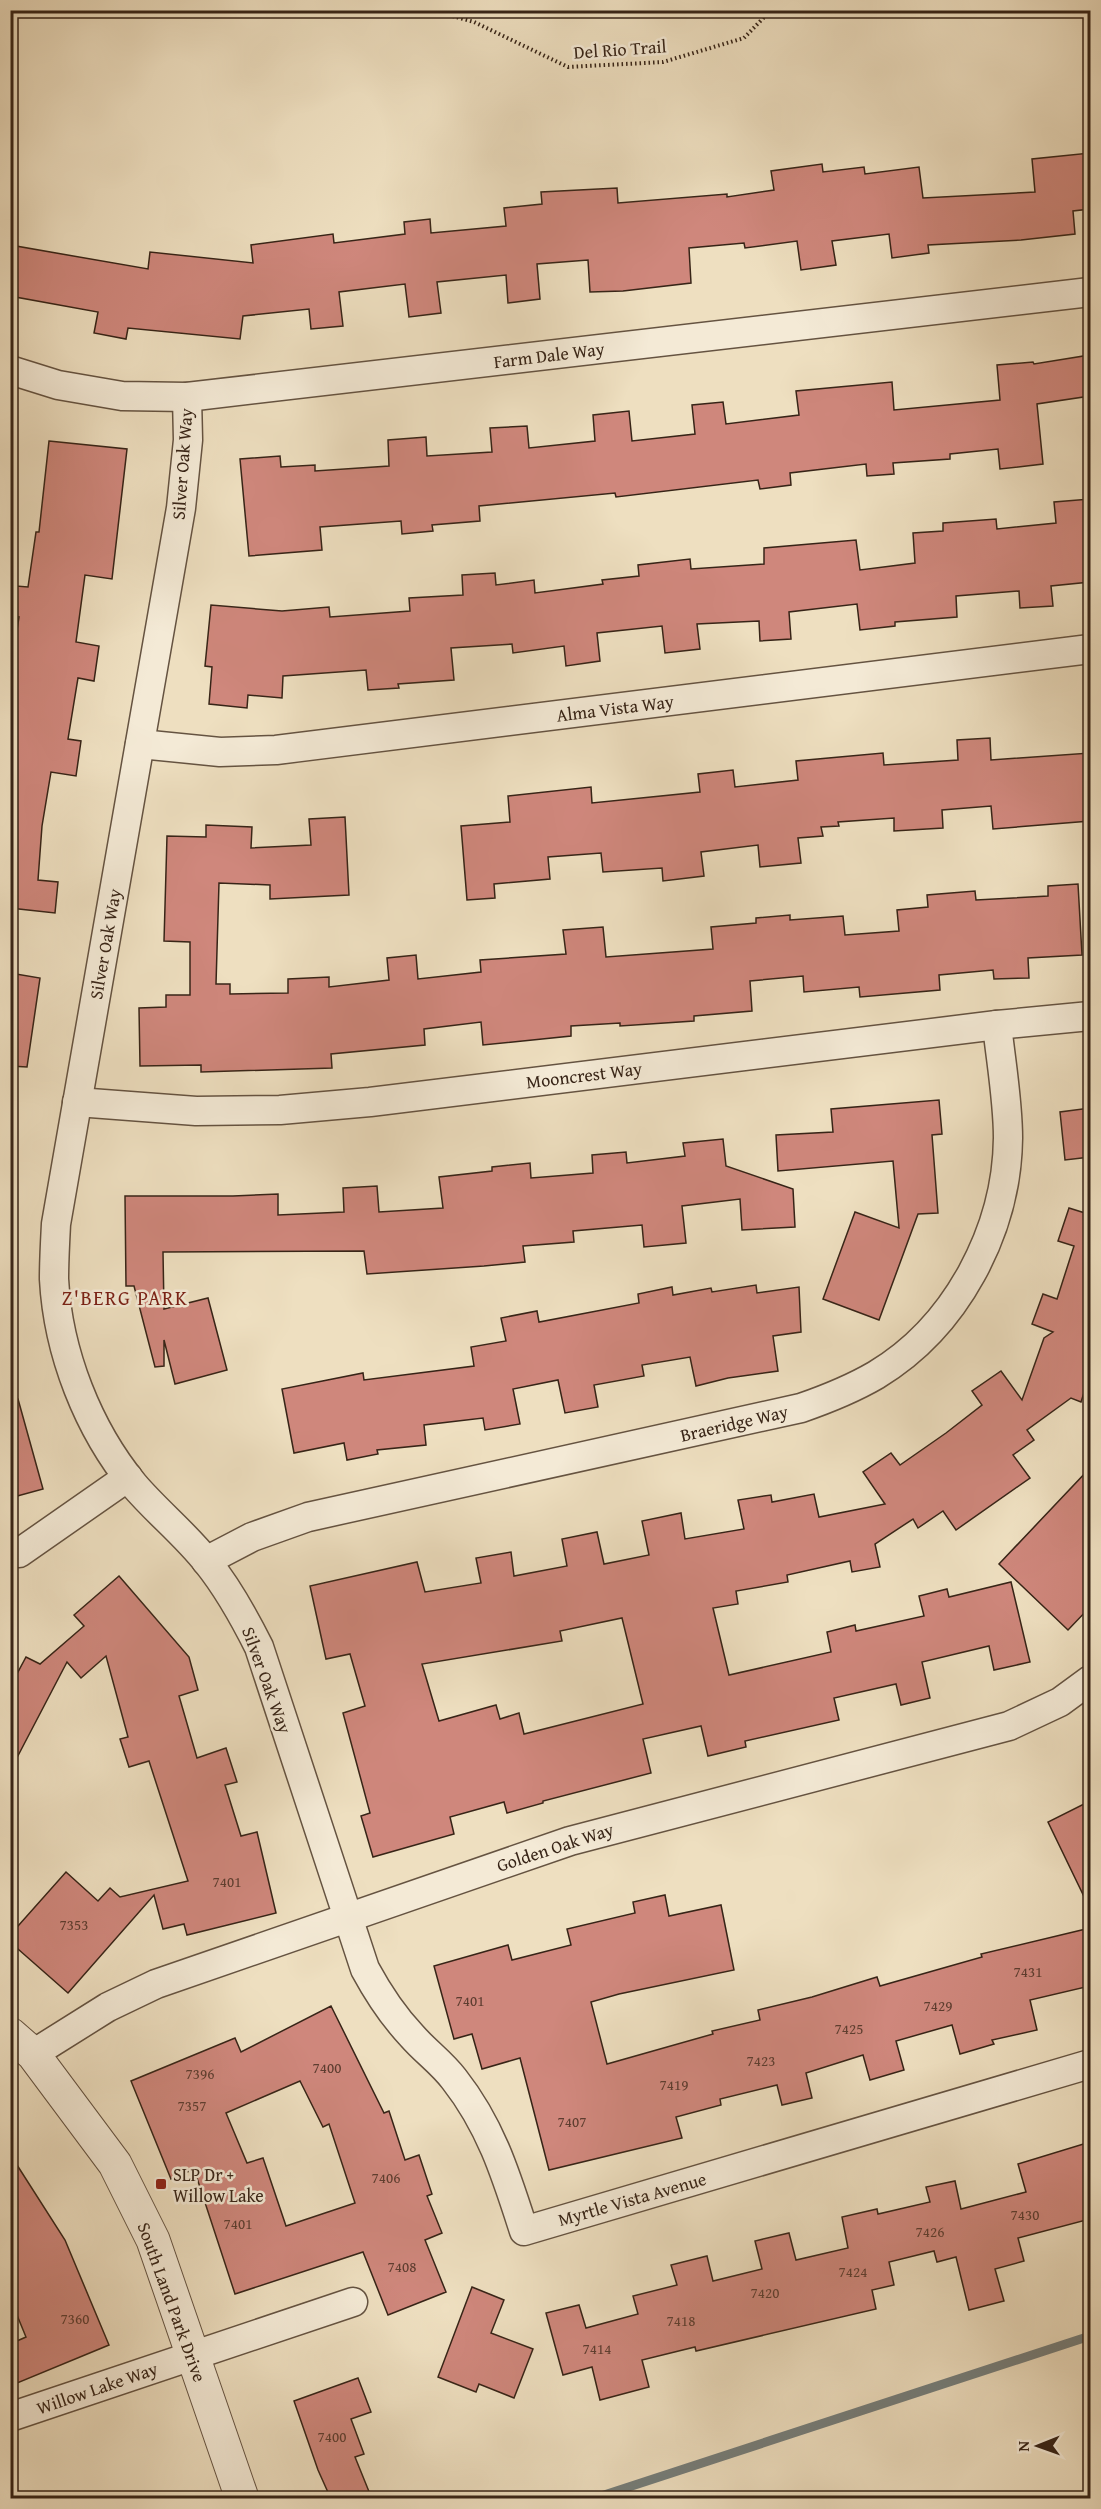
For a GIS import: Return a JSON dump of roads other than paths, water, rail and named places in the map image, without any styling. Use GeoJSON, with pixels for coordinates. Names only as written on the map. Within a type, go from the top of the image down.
{"type":"FeatureCollection","features":[{"type":"Feature","properties":{"kind":"street","name":"Farm Dale Way"},"geometry":{"type":"LineString","coordinates":[[10,370],[58,385],[122,396],[187,397],[1090,292]]}},
{"type":"Feature","properties":{"kind":"street","name":"Silver Oak Way"},"geometry":{"type":"LineString","coordinates":[[187,397],[188,440],[181,508],[56,1224],[54,1280],[61,1329],[75,1382],[98,1432],[128,1477],[207,1561],[238,1605],[260,1647],[347,1917]]}},
{"type":"Feature","properties":{"kind":"street","name":"Alma Vista Way"},"geometry":{"type":"LineString","coordinates":[[140,744],[220,752],[276,750],[1090,649]]}},
{"type":"Feature","properties":{"kind":"street","name":"Mooncrest Way"},"geometry":{"type":"LineString","coordinates":[[77,1102],[196,1111],[280,1110],[1090,1016]]}},
{"type":"Feature","properties":{"kind":"street","name":"Braeridge Way"},"geometry":{"type":"LineString","coordinates":[[207,1561],[252,1538],[308,1517],[801,1408],[838,1395],[877,1374],[916,1344],[950,1308],[978,1262],[994,1222],[1004,1178],[1008,1139],[997,1025]]}},
{"type":"Feature","properties":{"kind":"street"},"geometry":{"type":"LineString","coordinates":[[19,1553],[128,1477]]}},
{"type":"Feature","properties":{"kind":"street","name":"Golden Oak Way"},"geometry":{"type":"LineString","coordinates":[[22,2044],[156,1984],[570,1841],[1009,1726],[1060,1702],[1090,1680]]}},
{"type":"Feature","properties":{"kind":"street","name":"Myrtle Vista Avenue"},"geometry":{"type":"LineString","coordinates":[[347,1917],[365,1969],[382,2001],[410,2034],[453,2077],[482,2120],[502,2162],[524,2231],[1090,2064]]}},
{"type":"Feature","properties":{"kind":"street","name":"South Land Park Drive"},"geometry":{"type":"LineString","coordinates":[[22,2044],[115,2164],[153,2240],[242,2499]]}},
{"type":"Feature","properties":{"kind":"street","name":"Willow Lake Way"},"geometry":{"type":"LineString","coordinates":[[10,2416],[353,2302]]}},
{"type":"Feature","properties":{"kind":"waterway"},"geometry":{"type":"LineString","coordinates":[[595,2498],[1090,2336]]}},
{"type":"Feature","properties":{"kind":"place","name":"SLP Dr + Willow Lake"},"geometry":{"type":"Point","coordinates":[161,2184]}},
{"type":"Feature","properties":{"kind":"district","name":"Z'BERG PARK"},"geometry":{"type":"Point","coordinates":[125,1297]}}]}
